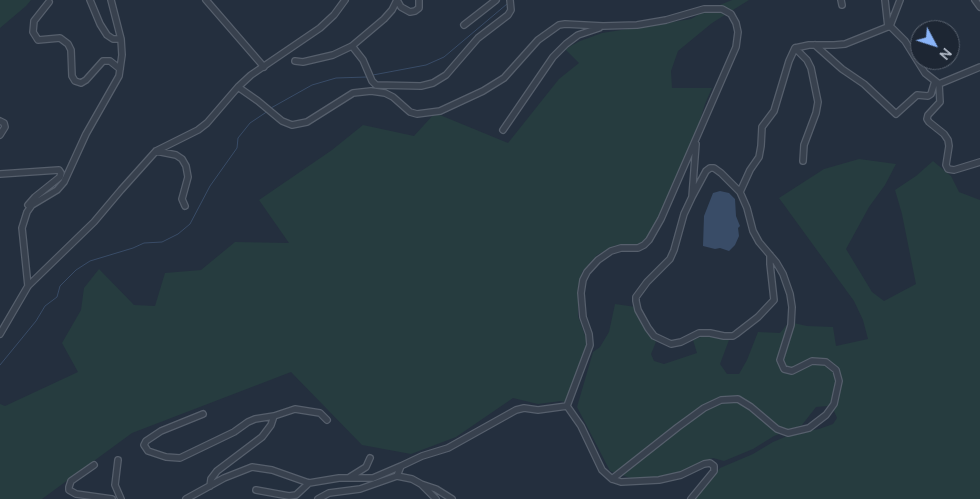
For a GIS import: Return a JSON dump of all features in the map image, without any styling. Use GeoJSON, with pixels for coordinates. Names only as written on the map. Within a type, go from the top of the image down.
{"type":"FeatureCollection","features":[{"type":"Feature","properties":{"kind":"street"},"geometry":{"type":"LineString","coordinates":[[82,0],[90,2],[107,35],[116,40],[121,39]]}},
{"type":"Feature","properties":{"kind":"street"},"geometry":{"type":"LineString","coordinates":[[27,212],[32,205],[57,190],[64,182],[86,134],[113,88],[120,69],[121,39],[111,0]]}},
{"type":"Feature","properties":{"kind":"street"},"geometry":{"type":"LineString","coordinates":[[206,0],[264,67]]}},
{"type":"Feature","properties":{"kind":"street"},"geometry":{"type":"LineString","coordinates":[[0,334],[28,286],[94,222],[156,151],[198,130],[207,123],[251,75],[320,28],[334,15],[345,0]]}},
{"type":"Feature","properties":{"kind":"street"},"geometry":{"type":"LineString","coordinates":[[397,0],[401,7],[410,12],[419,8],[419,0]]}},
{"type":"Feature","properties":{"kind":"street"},"geometry":{"type":"LineString","coordinates":[[294,61],[303,62],[333,55],[352,46],[384,19],[392,10],[397,0]]}},
{"type":"Feature","properties":{"kind":"street"},"geometry":{"type":"LineString","coordinates":[[464,25],[496,0]]}},
{"type":"Feature","properties":{"kind":"street"},"geometry":{"type":"LineString","coordinates":[[885,0],[889,27],[905,41],[925,73],[937,83],[940,90],[940,102],[928,115],[927,119],[948,140],[946,165],[948,169],[954,170],[980,162]]}},
{"type":"Feature","properties":{"kind":"street"},"geometry":{"type":"LineString","coordinates":[[795,48],[845,44],[889,27],[900,0]]}},
{"type":"Feature","properties":{"kind":"street"},"geometry":{"type":"LineString","coordinates":[[975,0],[980,6]]}},
{"type":"Feature","properties":{"kind":"street"},"geometry":{"type":"LineString","coordinates":[[49,2],[34,22],[33,32],[38,40],[60,38],[68,44],[71,50],[72,76],[75,81],[81,83],[86,80],[103,61],[110,61],[120,69]]}},
{"type":"Feature","properties":{"kind":"street"},"geometry":{"type":"LineString","coordinates":[[352,46],[363,60],[369,75],[376,85],[421,86],[433,84],[446,76],[478,38],[508,15],[511,10],[510,2]]}},
{"type":"Feature","properties":{"kind":"street"},"geometry":{"type":"LineString","coordinates":[[238,87],[286,124],[307,122],[353,93],[371,91],[393,98],[410,112],[417,114],[440,111],[483,91],[504,78],[538,40],[559,25],[603,26],[637,24],[666,20],[704,9],[722,9],[731,14],[738,32],[736,47],[661,219],[649,240],[638,248],[621,248],[612,251],[598,260],[587,272],[583,280],[580,293],[583,317],[589,334],[590,345],[567,406]]}},
{"type":"Feature","properties":{"kind":"street"},"geometry":{"type":"LineString","coordinates":[[503,130],[548,64],[566,44],[578,35],[603,26]]}},
{"type":"Feature","properties":{"kind":"street"},"geometry":{"type":"LineString","coordinates":[[815,45],[842,69],[864,84],[896,114],[917,95],[928,96],[931,94],[937,83],[980,67]]}},
{"type":"Feature","properties":{"kind":"street"},"geometry":{"type":"LineString","coordinates":[[795,48],[812,68],[818,102],[816,113],[804,145],[803,161]]}},
{"type":"Feature","properties":{"kind":"street"},"geometry":{"type":"LineString","coordinates":[[740,192],[750,170],[759,157],[762,127],[774,111],[789,60],[795,48]]}},
{"type":"Feature","properties":{"kind":"street"},"geometry":{"type":"LineString","coordinates":[[0,121],[4,123],[5,127],[0,135]]}},
{"type":"Feature","properties":{"kind":"street"},"geometry":{"type":"LineString","coordinates":[[692,197],[697,137]]}},
{"type":"Feature","properties":{"kind":"street"},"geometry":{"type":"LineString","coordinates":[[156,151],[176,155],[182,159],[186,166],[188,177],[182,199],[184,206]]}},
{"type":"Feature","properties":{"kind":"street"},"geometry":{"type":"LineString","coordinates":[[612,480],[678,427],[704,408],[721,400],[738,400],[751,407],[777,429],[788,433],[809,428],[826,416],[834,404],[839,381],[836,370],[826,362],[812,361],[792,371],[784,369],[780,360],[791,325],[792,307],[790,294],[783,274],[770,255],[759,242],[753,231],[747,208],[740,192],[714,168],[706,171],[692,197],[684,214],[670,259],[647,282],[636,297],[638,310],[654,336],[672,344],[698,333],[733,336],[758,317],[774,300],[770,255]]}},
{"type":"Feature","properties":{"kind":"street"},"geometry":{"type":"LineString","coordinates":[[0,174],[49,170],[59,170],[61,173],[60,177],[29,204],[22,228],[28,286]]}},
{"type":"Feature","properties":{"kind":"street"},"geometry":{"type":"LineString","coordinates":[[186,499],[230,475],[252,467],[272,470],[309,483],[348,478],[372,478],[422,456],[448,448],[516,410],[524,408],[538,410],[567,406]]}},
{"type":"Feature","properties":{"kind":"street"},"geometry":{"type":"LineString","coordinates":[[567,406],[581,426],[602,470],[612,480],[629,482],[665,479],[710,464],[714,466],[714,471],[691,499]]}},
{"type":"Feature","properties":{"kind":"street"},"geometry":{"type":"LineString","coordinates":[[203,414],[161,431],[144,445],[148,451],[166,458],[180,458],[234,432],[254,419],[274,416],[294,409],[320,413],[328,420]]}},
{"type":"Feature","properties":{"kind":"street"},"geometry":{"type":"LineString","coordinates":[[210,486],[211,479],[217,472],[262,437],[271,425],[274,416]]}},
{"type":"Feature","properties":{"kind":"street"},"geometry":{"type":"LineString","coordinates":[[348,478],[366,467],[370,458]]}},
{"type":"Feature","properties":{"kind":"street"},"geometry":{"type":"LineString","coordinates":[[118,460],[115,485],[121,499]]}},
{"type":"Feature","properties":{"kind":"street"},"geometry":{"type":"LineString","coordinates":[[94,465],[71,482],[69,490],[76,494],[112,499]]}},
{"type":"Feature","properties":{"kind":"street"},"geometry":{"type":"LineString","coordinates":[[397,476],[401,466]]}},
{"type":"Feature","properties":{"kind":"street"},"geometry":{"type":"LineString","coordinates":[[318,499],[329,493],[360,489],[397,476],[412,479],[436,489],[452,499]]}},
{"type":"Feature","properties":{"kind":"street"},"geometry":{"type":"LineString","coordinates":[[256,490],[289,496],[300,492],[309,483]]}},
{"type":"Feature","properties":{"kind":"street"},"geometry":{"type":"LineString","coordinates":[[421,484],[436,499]]}},
{"type":"Feature","properties":{"kind":"green space"},"geometry":{"type":"Polygon","coordinates":[[[0,0],[31,0],[0,28],[0,0]]]}},
{"type":"Feature","properties":{"kind":"green space"},"geometry":{"type":"Polygon","coordinates":[[[732,0],[749,0],[712,23],[678,51],[671,71],[672,88],[712,88],[696,133],[649,238],[640,245],[616,245],[597,255],[582,272],[578,294],[578,316],[586,338],[587,352],[567,403],[561,401],[538,404],[513,398],[456,437],[411,454],[362,445],[291,372],[132,433],[42,499],[0,499],[0,404],[5,406],[78,372],[62,343],[81,310],[84,288],[99,269],[134,305],[155,306],[165,273],[201,270],[235,242],[289,243],[259,200],[332,150],[363,125],[414,136],[435,113],[508,143],[559,79],[579,63],[565,49],[602,33],[691,19],[732,0]]]}},
{"type":"Feature","properties":{"kind":"green space"},"geometry":{"type":"Polygon","coordinates":[[[859,159],[896,164],[846,249],[872,292],[884,301],[916,284],[902,214],[895,190],[916,176],[933,161],[951,176],[959,192],[980,200],[980,499],[696,499],[707,482],[720,468],[792,434],[819,429],[833,424],[837,418],[834,411],[828,406],[816,407],[802,425],[774,436],[753,449],[724,461],[713,458],[681,473],[669,476],[633,479],[610,471],[577,407],[593,352],[600,347],[609,332],[615,304],[636,307],[642,325],[656,342],[651,354],[654,361],[664,364],[697,353],[693,340],[701,337],[714,336],[729,340],[720,364],[727,374],[739,374],[747,360],[758,332],[780,333],[789,322],[807,326],[833,327],[836,346],[868,339],[863,320],[854,301],[779,198],[824,169],[859,159]]]}},
{"type":"Feature","properties":{"kind":"water"},"geometry":{"type":"Polygon","coordinates":[[[720,191],[729,193],[735,199],[736,216],[740,226],[738,228],[739,236],[735,245],[729,251],[703,246],[704,216],[713,193],[720,191]]]}},
{"type":"Feature","properties":{"kind":"waterway"},"geometry":{"type":"LineString","coordinates":[[373,75],[426,65],[444,57],[507,4]]}},
{"type":"Feature","properties":{"kind":"waterway"},"geometry":{"type":"LineString","coordinates":[[271,108],[312,85],[336,78],[367,77]]}},
{"type":"Feature","properties":{"kind":"waterway"},"geometry":{"type":"LineString","coordinates":[[0,365],[36,321],[45,306],[57,297],[60,286],[76,270],[90,261],[144,243],[162,242],[178,234],[190,224],[210,186],[237,148],[238,138],[250,123],[268,111]]}}]}
